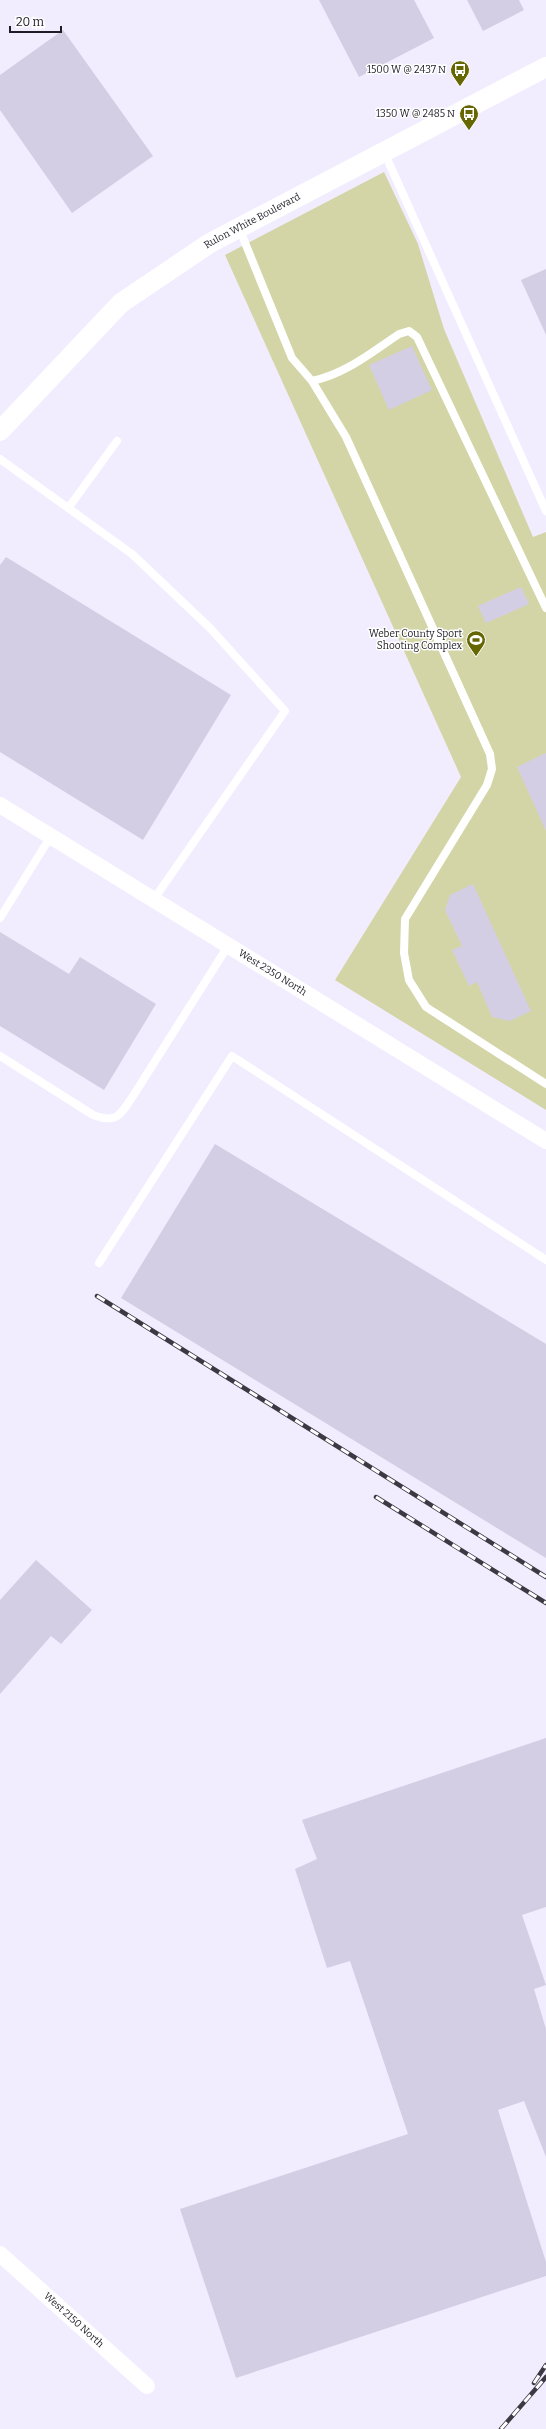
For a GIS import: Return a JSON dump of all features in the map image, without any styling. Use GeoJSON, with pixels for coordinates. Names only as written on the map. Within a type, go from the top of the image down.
{"type":"FeatureCollection","features":[{"type":"Feature","properties":{"kind":"street","name":"Rulon White Boulevard"},"geometry":{"type":"LineString","coordinates":[[0,431],[121,303],[210,243],[546,67]]}},
{"type":"Feature","properties":{"kind":"street","name":"West 2350 North"},"geometry":{"type":"LineString","coordinates":[[0,805],[546,1141]]}},
{"type":"Feature","properties":{"kind":"street","name":"West 2150 North"},"geometry":{"type":"LineString","coordinates":[[0,2254],[147,2386]]}},
{"type":"Feature","properties":{"kind":"lane"},"geometry":{"type":"LineString","coordinates":[[384,152],[546,511]]}},
{"type":"Feature","properties":{"kind":"lane"},"geometry":{"type":"LineString","coordinates":[[239,228],[292,358],[312,381],[346,437],[490,754],[492,769],[487,785],[405,919],[404,953],[409,980],[426,1008],[546,1084]]}},
{"type":"Feature","properties":{"kind":"lane"},"geometry":{"type":"LineString","coordinates":[[312,381],[332,377],[343,372],[400,334],[408,331],[417,337],[546,608]]}},
{"type":"Feature","properties":{"kind":"lane"},"geometry":{"type":"LineString","coordinates":[[69,507],[117,441]]}},
{"type":"Feature","properties":{"kind":"lane"},"geometry":{"type":"LineString","coordinates":[[0,458],[132,554],[199,617],[285,712],[154,899]]}},
{"type":"Feature","properties":{"kind":"lane"},"geometry":{"type":"LineString","coordinates":[[0,918],[51,836]]}},
{"type":"Feature","properties":{"kind":"lane"},"geometry":{"type":"LineString","coordinates":[[0,1056],[93,1115],[109,1120],[115,1118],[123,1111],[133,1096],[228,946]]}},
{"type":"Feature","properties":{"kind":"lane"},"geometry":{"type":"LineString","coordinates":[[99,1263],[232,1056],[546,1260]]}},
{"type":"Feature","properties":{"kind":"green space","name":"Weber County Sport Shooting Complex"},"geometry":{"type":"Polygon","coordinates":[[[384,172],[418,244],[444,329],[533,537],[546,532],[546,1110],[335,980],[461,777],[225,255],[384,172]]]}},
{"type":"Feature","properties":{"kind":"building"},"geometry":{"type":"Polygon","coordinates":[[[319,0],[414,0],[434,38],[359,77],[319,0]]]}},
{"type":"Feature","properties":{"kind":"building"},"geometry":{"type":"Polygon","coordinates":[[[467,0],[519,0],[524,10],[483,31],[467,0]]]}},
{"type":"Feature","properties":{"kind":"building"},"geometry":{"type":"Polygon","coordinates":[[[63,30],[153,156],[72,213],[0,110],[0,75],[63,30]]]}},
{"type":"Feature","properties":{"kind":"building"},"geometry":{"type":"Polygon","coordinates":[[[546,269],[546,335],[521,280],[546,269]]]}},
{"type":"Feature","properties":{"kind":"building"},"geometry":{"type":"Polygon","coordinates":[[[412,346],[432,390],[389,410],[369,365],[412,346]]]}},
{"type":"Feature","properties":{"kind":"building"},"geometry":{"type":"Polygon","coordinates":[[[6,557],[231,695],[143,840],[0,752],[0,565],[6,557]]]}},
{"type":"Feature","properties":{"kind":"building"},"geometry":{"type":"Polygon","coordinates":[[[521,587],[529,604],[486,623],[478,606],[521,587]]]}},
{"type":"Feature","properties":{"kind":"building"},"geometry":{"type":"Polygon","coordinates":[[[546,753],[546,831],[517,767],[546,753]]]}},
{"type":"Feature","properties":{"kind":"building"},"geometry":{"type":"Polygon","coordinates":[[[473,884],[531,1011],[510,1021],[492,1017],[477,982],[469,986],[452,950],[462,946],[445,910],[450,895],[473,884]]]}},
{"type":"Feature","properties":{"kind":"building"},"geometry":{"type":"Polygon","coordinates":[[[0,932],[69,974],[80,957],[156,1004],[104,1090],[0,1026],[0,932]]]}},
{"type":"Feature","properties":{"kind":"building"},"geometry":{"type":"Polygon","coordinates":[[[215,1144],[546,1344],[546,1558],[121,1298],[215,1144]]]}},
{"type":"Feature","properties":{"kind":"building"},"geometry":{"type":"Polygon","coordinates":[[[36,1560],[92,1610],[61,1644],[51,1636],[0,1694],[0,1600],[36,1560]]]}},
{"type":"Feature","properties":{"kind":"building"},"geometry":{"type":"Polygon","coordinates":[[[546,1738],[546,1907],[522,1915],[546,1985],[534,1989],[546,2029],[546,2157],[524,2101],[498,2110],[546,2262],[546,2276],[236,2378],[180,2209],[408,2134],[350,1961],[327,1968],[295,1869],[317,1859],[302,1820],[546,1738]]]}},
{"type":"Feature","properties":{"kind":"railway"},"geometry":{"type":"LineString","coordinates":[[97,1296],[546,1577]]}},
{"type":"Feature","properties":{"kind":"railway"},"geometry":{"type":"LineString","coordinates":[[376,1497],[546,1603]]}},
{"type":"Feature","properties":{"kind":"railway"},"geometry":{"type":"LineString","coordinates":[[534,2383],[546,2365]]}},
{"type":"Feature","properties":{"kind":"railway"},"geometry":{"type":"LineString","coordinates":[[501,2429],[546,2377]]}},
{"type":"Feature","properties":{"kind":"place","name":"1500 W @ 2437 N"},"geometry":{"type":"Point","coordinates":[460,87]}},
{"type":"Feature","properties":{"kind":"place","name":"1350 W @ 2485 N"},"geometry":{"type":"Point","coordinates":[469,131]}},
{"type":"Feature","properties":{"kind":"place","name":"Weber County Sport Shooting Complex"},"geometry":{"type":"Point","coordinates":[476,657]}}]}
